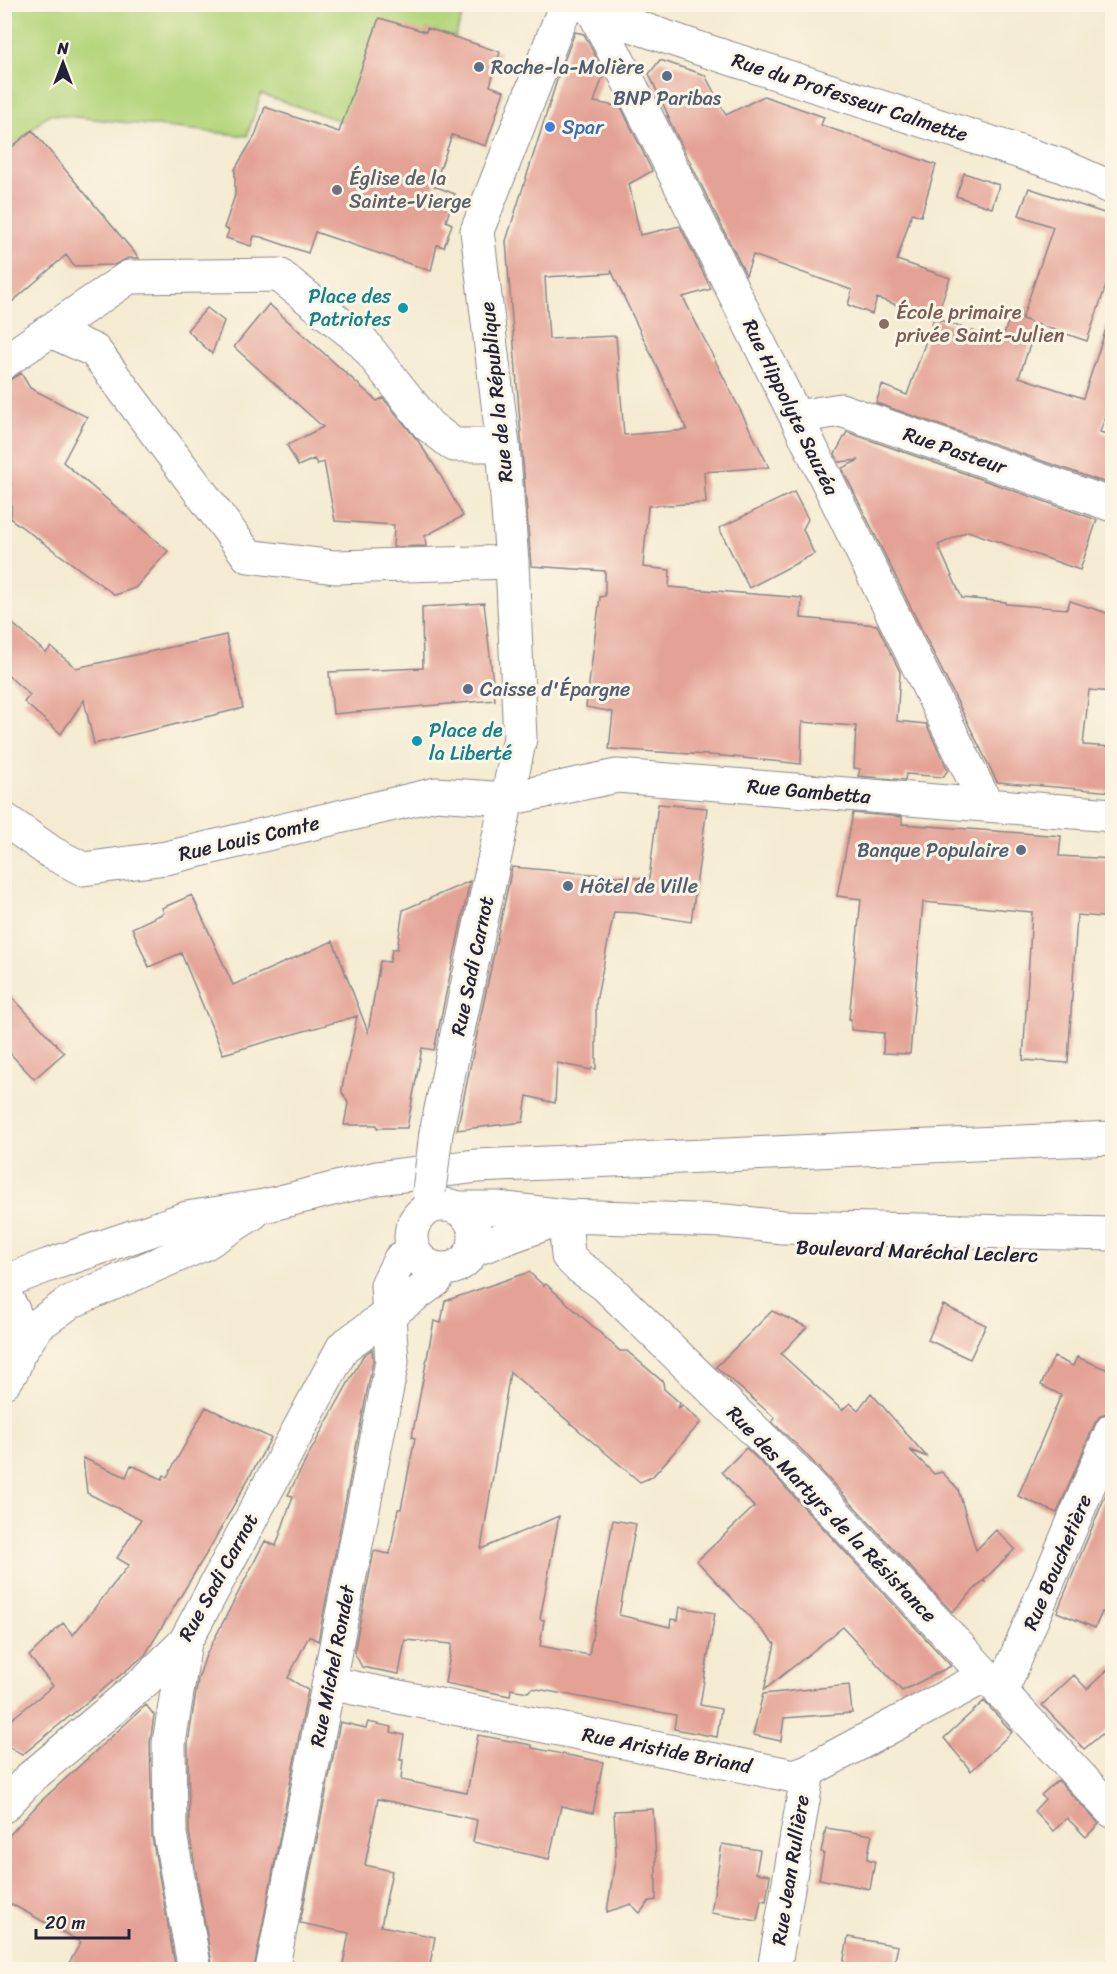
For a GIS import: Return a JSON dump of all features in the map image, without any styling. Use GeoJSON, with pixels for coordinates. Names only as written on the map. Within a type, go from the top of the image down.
{"type":"FeatureCollection","features":[{"type":"Feature","properties":{"kind":"street","name":"Rue du Professeur Calmette"},"geometry":{"type":"LineString","coordinates":[[585,7],[701,49],[1060,165],[1113,188]]}},
{"type":"Feature","properties":{"kind":"street","name":"Rue Hippolyte Sauzéa"},"geometry":{"type":"LineString","coordinates":[[585,7],[796,417],[986,804]]}},
{"type":"Feature","properties":{"kind":"street","name":"Rue de la République"},"geometry":{"type":"LineString","coordinates":[[507,799],[520,738],[512,562],[503,446],[477,231],[561,17],[585,7]]}},
{"type":"Feature","properties":{"kind":"street"},"geometry":{"type":"LineString","coordinates":[[4,362],[129,277],[279,275],[362,341],[428,425],[454,445],[503,446]]}},
{"type":"Feature","properties":{"kind":"street"},"geometry":{"type":"LineString","coordinates":[[51,331],[95,351],[248,556],[335,567],[512,562]]}},
{"type":"Feature","properties":{"kind":"street","name":"Rue Pasteur"},"geometry":{"type":"LineString","coordinates":[[796,417],[841,410],[1113,505]]}},
{"type":"Feature","properties":{"kind":"street","name":"Rue Gambetta"},"geometry":{"type":"LineString","coordinates":[[507,799],[617,776],[756,785],[818,793],[1113,815]]}},
{"type":"Feature","properties":{"kind":"street","name":"Rue Louis Comte"},"geometry":{"type":"LineString","coordinates":[[4,819],[52,853],[83,869],[166,858],[436,794],[507,799]]}},
{"type":"Feature","properties":{"kind":"street","name":"Rue Sadi Carnot"},"geometry":{"type":"LineString","coordinates":[[440,1201],[436,1133],[507,799]]}},
{"type":"Feature","properties":{"kind":"street"},"geometry":{"type":"LineString","coordinates":[[4,1282],[187,1218],[264,1206],[377,1178],[477,1166],[1113,1138]]}},
{"type":"Feature","properties":{"kind":"street"},"geometry":{"type":"LineString","coordinates":[[440,1201],[466,1214],[473,1225],[475,1237],[473,1250],[465,1261],[439,1275],[414,1252],[411,1243],[413,1224],[426,1209],[440,1201]]}},
{"type":"Feature","properties":{"kind":"street","name":"Boulevard Maréchal Leclerc"},"geometry":{"type":"LineString","coordinates":[[440,1201],[565,1216],[726,1221],[783,1227],[1113,1234]]}},
{"type":"Feature","properties":{"kind":"street"},"geometry":{"type":"LineString","coordinates":[[11,1369],[38,1325],[70,1302],[204,1244],[264,1206]]}},
{"type":"Feature","properties":{"kind":"street","name":"Boulevard Maréchal Leclerc"},"geometry":{"type":"LineString","coordinates":[[473,1250],[565,1216]]}},
{"type":"Feature","properties":{"kind":"street","name":"Rue des Martyrs de la Résistance"},"geometry":{"type":"LineString","coordinates":[[565,1216],[568,1256],[605,1285],[787,1462],[1113,1811]]}},
{"type":"Feature","properties":{"kind":"street","name":"Boulevard Maréchal Leclerc"},"geometry":{"type":"LineString","coordinates":[[726,1221],[787,1248],[1113,1256]]}},
{"type":"Feature","properties":{"kind":"street"},"geometry":{"type":"LineString","coordinates":[[389,1315],[387,1285],[400,1259],[414,1252]]}},
{"type":"Feature","properties":{"kind":"street","name":"Rue Sadi Carnot"},"geometry":{"type":"LineString","coordinates":[[4,1806],[30,1778],[145,1681],[184,1642],[343,1347],[389,1315],[439,1275]]}},
{"type":"Feature","properties":{"kind":"street"},"geometry":{"type":"LineString","coordinates":[[4,1296],[16,1317],[19,1336],[11,1369]]}},
{"type":"Feature","properties":{"kind":"street","name":"Rue Michel Rondet"},"geometry":{"type":"LineString","coordinates":[[272,1970],[392,1362],[389,1315]]}},
{"type":"Feature","properties":{"kind":"street","name":"Rue Bouchetière"},"geometry":{"type":"LineString","coordinates":[[993,1685],[1113,1430]]}},
{"type":"Feature","properties":{"kind":"street"},"geometry":{"type":"LineString","coordinates":[[184,1642],[169,1743],[170,1834],[195,1970]]}},
{"type":"Feature","properties":{"kind":"street","name":"Rue Aristide Briand"},"geometry":{"type":"LineString","coordinates":[[328,1683],[794,1776],[993,1685]]}},
{"type":"Feature","properties":{"kind":"street","name":"Rue Jean Rullière"},"geometry":{"type":"LineString","coordinates":[[774,1970],[808,1771]]}},
{"type":"Feature","properties":{"kind":"green space"},"geometry":{"type":"Polygon","coordinates":[[[5,5],[466,5],[455,37],[427,29],[343,122],[261,94],[247,136],[49,114],[5,154],[5,5]]]}},
{"type":"Feature","properties":{"kind":"building"},"geometry":{"type":"Polygon","coordinates":[[[379,18],[426,32],[427,28],[500,52],[490,86],[504,91],[486,146],[452,135],[434,186],[455,194],[446,221],[452,224],[444,247],[437,245],[431,271],[315,232],[308,253],[261,237],[254,236],[251,246],[226,238],[229,230],[224,228],[235,195],[235,169],[255,136],[265,107],[339,132],[379,18]]]}},
{"type":"Feature","properties":{"kind":"building"},"geometry":{"type":"Polygon","coordinates":[[[575,32],[584,34],[604,73],[594,102],[621,107],[652,171],[629,184],[640,235],[680,226],[711,289],[683,297],[769,467],[704,472],[706,503],[648,506],[643,567],[670,570],[669,587],[802,598],[801,618],[877,625],[900,672],[897,721],[926,724],[948,770],[943,777],[906,774],[905,780],[858,776],[860,769],[854,768],[856,726],[802,722],[801,764],[724,756],[609,749],[613,712],[586,707],[600,597],[605,596],[605,571],[531,566],[506,241],[558,77],[575,32]],[[611,270],[612,273],[545,277],[549,339],[616,336],[624,435],[687,430],[611,270]]]}},
{"type":"Feature","properties":{"kind":"building"},"geometry":{"type":"Polygon","coordinates":[[[660,60],[705,75],[726,115],[764,96],[824,117],[821,125],[936,165],[921,216],[912,213],[897,260],[950,278],[936,319],[877,298],[872,314],[848,305],[852,290],[753,255],[746,275],[667,116],[669,117],[649,74],[660,60]]]}},
{"type":"Feature","properties":{"kind":"building"},"geometry":{"type":"Polygon","coordinates":[[[32,130],[139,258],[128,258],[114,265],[74,266],[66,255],[4,309],[4,154],[32,130]]]}},
{"type":"Feature","properties":{"kind":"building"},"geometry":{"type":"Polygon","coordinates":[[[964,173],[999,185],[992,208],[956,196],[964,173]]]}},
{"type":"Feature","properties":{"kind":"building"},"geometry":{"type":"Polygon","coordinates":[[[1029,188],[1113,216],[1113,265],[1087,341],[1037,324],[1019,377],[1083,398],[1108,323],[1113,324],[1113,395],[1100,432],[1113,436],[1113,473],[1109,484],[876,403],[882,385],[907,395],[934,318],[1002,341],[1010,315],[1022,319],[1053,227],[1019,215],[1029,188]]]}},
{"type":"Feature","properties":{"kind":"building"},"geometry":{"type":"Polygon","coordinates":[[[269,304],[377,401],[383,398],[418,441],[438,471],[463,516],[425,536],[426,546],[393,547],[394,525],[335,521],[324,462],[317,464],[314,459],[298,466],[287,445],[323,427],[234,347],[269,304]]]}},
{"type":"Feature","properties":{"kind":"building"},"geometry":{"type":"Polygon","coordinates":[[[207,308],[224,321],[212,354],[187,330],[207,308]]]}},
{"type":"Feature","properties":{"kind":"building"},"geometry":{"type":"Polygon","coordinates":[[[21,373],[30,388],[87,417],[63,462],[168,551],[135,588],[115,595],[11,519],[11,483],[4,478],[4,383],[21,373]]]}},
{"type":"Feature","properties":{"kind":"building"},"geometry":{"type":"Polygon","coordinates":[[[847,432],[1097,520],[1080,570],[968,531],[938,545],[962,598],[1067,609],[1070,601],[1113,615],[1113,692],[1089,690],[1083,745],[1113,747],[1113,792],[997,782],[842,468],[859,460],[839,462],[835,454],[847,432]]]}},
{"type":"Feature","properties":{"kind":"building"},"geometry":{"type":"Polygon","coordinates":[[[794,492],[808,519],[803,529],[814,554],[749,588],[719,528],[794,492]]]}},
{"type":"Feature","properties":{"kind":"building"},"geometry":{"type":"Polygon","coordinates":[[[484,603],[495,700],[333,714],[329,672],[423,668],[422,607],[484,603]]]}},
{"type":"Feature","properties":{"kind":"building"},"geometry":{"type":"Polygon","coordinates":[[[4,616],[46,653],[51,647],[76,668],[226,635],[243,708],[94,744],[84,700],[61,734],[24,702],[30,695],[4,672],[4,616]]]}},
{"type":"Feature","properties":{"kind":"building"},"geometry":{"type":"Polygon","coordinates":[[[658,804],[707,808],[691,922],[636,913],[614,912],[596,1002],[596,1069],[557,1063],[555,1103],[527,1096],[523,1122],[457,1130],[512,867],[649,879],[658,804]]]}},
{"type":"Feature","properties":{"kind":"building"},"geometry":{"type":"Polygon","coordinates":[[[853,813],[902,817],[902,824],[1061,836],[1059,856],[1113,859],[1113,918],[1077,915],[1068,1063],[1023,1060],[1032,912],[923,902],[910,1054],[883,1053],[884,1033],[851,1030],[851,1019],[849,1019],[861,899],[837,896],[853,813]]]}},
{"type":"Feature","properties":{"kind":"building"},"geometry":{"type":"Polygon","coordinates":[[[470,881],[434,1050],[422,1048],[407,1128],[344,1125],[348,1103],[342,1088],[357,1016],[223,1054],[181,953],[149,967],[132,928],[164,913],[162,908],[192,895],[233,985],[333,941],[368,1032],[380,961],[390,962],[392,949],[397,949],[403,910],[470,881]]]}},
{"type":"Feature","properties":{"kind":"building"},"geometry":{"type":"Polygon","coordinates":[[[4,988],[64,1053],[34,1079],[4,1047],[4,988]]]}},
{"type":"Feature","properties":{"kind":"building"},"geometry":{"type":"Polygon","coordinates":[[[529,1272],[544,1286],[546,1284],[620,1351],[627,1351],[663,1382],[664,1389],[680,1403],[678,1409],[682,1405],[701,1422],[652,1477],[640,1482],[510,1372],[481,1549],[559,1516],[540,1619],[544,1620],[540,1646],[589,1655],[613,1520],[636,1524],[619,1615],[670,1627],[671,1619],[678,1620],[680,1607],[715,1613],[700,1705],[721,1709],[717,1737],[674,1729],[676,1715],[532,1688],[528,1692],[511,1689],[510,1696],[445,1683],[452,1644],[405,1640],[399,1674],[362,1667],[354,1652],[374,1551],[390,1554],[398,1509],[401,1509],[434,1321],[441,1323],[445,1301],[529,1272]]]}},
{"type":"Feature","properties":{"kind":"building"},"geometry":{"type":"Polygon","coordinates":[[[943,1305],[986,1325],[970,1359],[928,1340],[943,1305]]]}},
{"type":"Feature","properties":{"kind":"building"},"geometry":{"type":"Polygon","coordinates":[[[772,1311],[807,1327],[781,1354],[842,1410],[850,1403],[858,1410],[871,1393],[927,1457],[910,1450],[934,1474],[942,1472],[958,1489],[976,1550],[996,1530],[1015,1549],[984,1580],[985,1582],[983,1581],[952,1612],[801,1449],[772,1422],[775,1418],[716,1367],[772,1311]]]}},
{"type":"Feature","properties":{"kind":"building"},"geometry":{"type":"Polygon","coordinates":[[[372,1349],[373,1361],[318,1641],[309,1636],[288,1678],[308,1690],[254,1970],[213,1970],[189,1832],[188,1744],[198,1679],[206,1655],[265,1541],[276,1546],[293,1496],[288,1495],[363,1356],[372,1349]]]}},
{"type":"Feature","properties":{"kind":"building"},"geometry":{"type":"Polygon","coordinates":[[[1054,1357],[1073,1366],[1077,1357],[1113,1372],[1113,1412],[1101,1415],[1095,1423],[1057,1513],[1018,1496],[1061,1395],[1041,1385],[1054,1357]]]}},
{"type":"Feature","properties":{"kind":"building"},"geometry":{"type":"Polygon","coordinates":[[[206,1407],[271,1438],[211,1546],[145,1655],[22,1755],[4,1744],[4,1725],[53,1686],[29,1656],[63,1623],[73,1635],[129,1565],[117,1558],[141,1520],[87,1493],[83,1458],[126,1477],[131,1465],[162,1479],[164,1475],[167,1477],[206,1407]]]}},
{"type":"Feature","properties":{"kind":"building"},"geometry":{"type":"Polygon","coordinates":[[[746,1448],[774,1475],[951,1666],[902,1691],[843,1627],[764,1690],[775,1644],[697,1561],[754,1507],[722,1472],[746,1448]]]}},
{"type":"Feature","properties":{"kind":"building"},"geometry":{"type":"Polygon","coordinates":[[[1113,1477],[1113,1615],[1102,1612],[1095,1628],[1057,1612],[1113,1477]]]}},
{"type":"Feature","properties":{"kind":"building"},"geometry":{"type":"Polygon","coordinates":[[[1113,1665],[1113,1725],[1084,1749],[1042,1705],[1074,1675],[1087,1689],[1113,1665]]]}},
{"type":"Feature","properties":{"kind":"building"},"geometry":{"type":"Polygon","coordinates":[[[849,1685],[852,1713],[784,1718],[781,1741],[753,1735],[763,1694],[849,1685]]]}},
{"type":"Feature","properties":{"kind":"building"},"geometry":{"type":"Polygon","coordinates":[[[984,1701],[1012,1732],[971,1771],[944,1738],[984,1701]]]}},
{"type":"Feature","properties":{"kind":"building"},"geometry":{"type":"Polygon","coordinates":[[[146,1705],[154,1715],[150,1743],[152,1837],[176,1970],[65,1970],[81,1942],[4,1900],[4,1841],[40,1802],[146,1705]]]}},
{"type":"Feature","properties":{"kind":"building"},"geometry":{"type":"Polygon","coordinates":[[[340,1722],[366,1728],[368,1722],[392,1727],[391,1732],[404,1735],[400,1760],[403,1760],[401,1780],[467,1793],[478,1735],[603,1762],[593,1813],[561,1806],[549,1859],[473,1842],[477,1820],[378,1799],[365,1865],[392,1871],[381,1926],[435,1937],[429,1970],[342,1970],[349,1933],[300,1923],[340,1722]]]}},
{"type":"Feature","properties":{"kind":"building"},"geometry":{"type":"Polygon","coordinates":[[[1058,1780],[1099,1824],[1086,1837],[1067,1818],[1053,1831],[1034,1811],[1045,1799],[1041,1795],[1058,1780]]]}},
{"type":"Feature","properties":{"kind":"building"},"geometry":{"type":"Polygon","coordinates":[[[653,1809],[656,1900],[649,1901],[640,1913],[631,1904],[607,1912],[616,1854],[614,1811],[653,1809]]]}},
{"type":"Feature","properties":{"kind":"building"},"geometry":{"type":"Polygon","coordinates":[[[826,1828],[872,1835],[867,1859],[875,1861],[870,1889],[819,1879],[826,1828]]]}},
{"type":"Feature","properties":{"kind":"building"},"geometry":{"type":"Polygon","coordinates":[[[722,1844],[760,1850],[756,1873],[770,1875],[766,1901],[761,1900],[757,1921],[711,1913],[722,1844]]]}},
{"type":"Feature","properties":{"kind":"building"},"geometry":{"type":"Polygon","coordinates":[[[848,1937],[898,1946],[893,1970],[842,1970],[848,1937]]]}},
{"type":"Feature","properties":{"kind":"place","name":"Roche-la-Molière"},"geometry":{"type":"Point","coordinates":[479,67]}},
{"type":"Feature","properties":{"kind":"place","name":"BNP Paribas"},"geometry":{"type":"Point","coordinates":[667,76]}},
{"type":"Feature","properties":{"kind":"place","name":"Spar"},"geometry":{"type":"Point","coordinates":[550,127]}},
{"type":"Feature","properties":{"kind":"place","name":"Église de la Sainte-Vierge"},"geometry":{"type":"Point","coordinates":[337,190]}},
{"type":"Feature","properties":{"kind":"place","name":"Place des Patriotes"},"geometry":{"type":"Point","coordinates":[403,308]}},
{"type":"Feature","properties":{"kind":"place","name":"École primaire privée Saint-Julien"},"geometry":{"type":"Point","coordinates":[884,324]}},
{"type":"Feature","properties":{"kind":"place","name":"Caisse d'Épargne"},"geometry":{"type":"Point","coordinates":[468,689]}},
{"type":"Feature","properties":{"kind":"place","name":"Place de la Liberté"},"geometry":{"type":"Point","coordinates":[417,741]}},
{"type":"Feature","properties":{"kind":"place","name":"Banque Populaire"},"geometry":{"type":"Point","coordinates":[1021,850]}},
{"type":"Feature","properties":{"kind":"place","name":"Hôtel de Ville"},"geometry":{"type":"Point","coordinates":[568,886]}}]}
